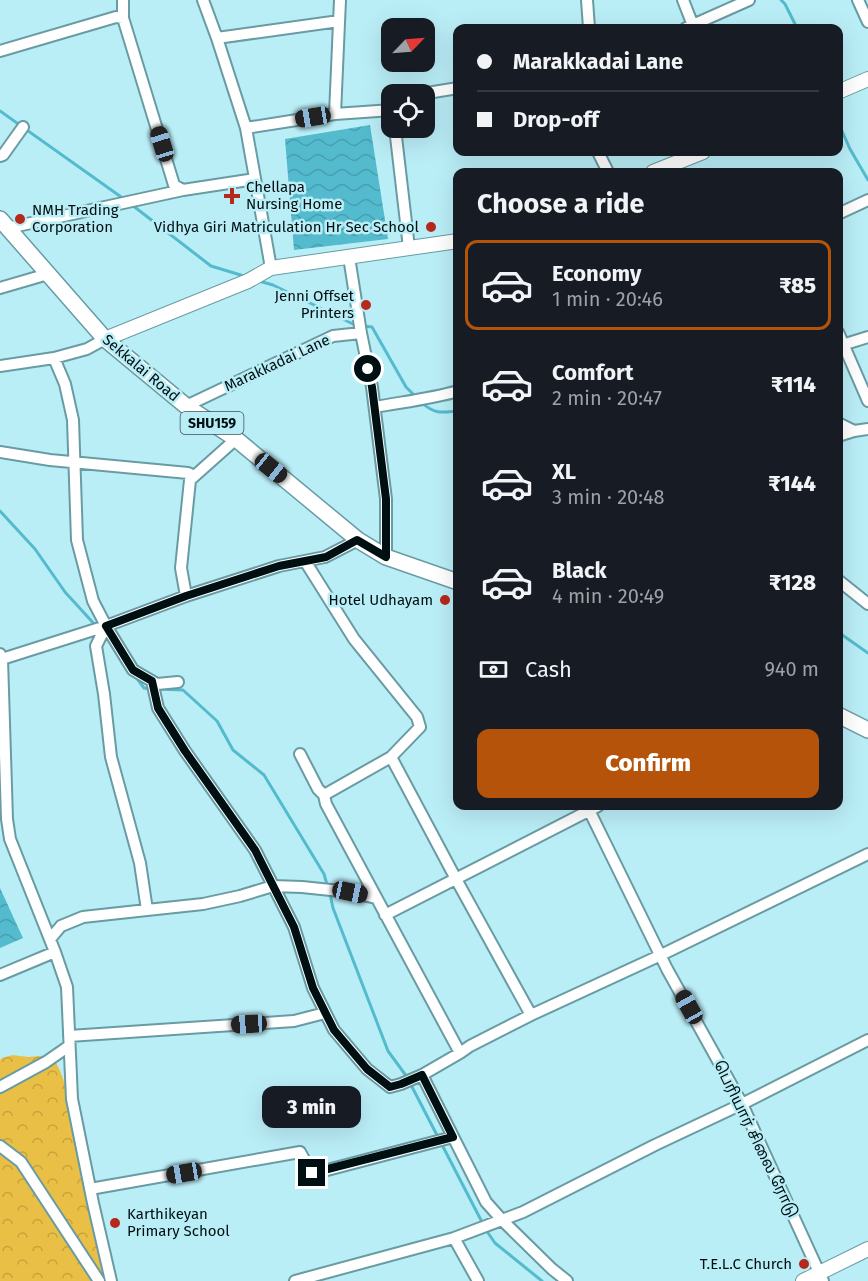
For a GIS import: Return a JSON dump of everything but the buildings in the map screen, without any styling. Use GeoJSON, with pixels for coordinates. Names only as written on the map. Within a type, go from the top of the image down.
{"type":"FeatureCollection","features":[{"type":"Feature","properties":{"kind":"main road","name":"Sekkalai Road"},"geometry":{"type":"LineString","coordinates":[[4,223],[105,339],[186,406],[236,439],[357,540],[386,557],[453,580]]}},
{"type":"Feature","properties":{"kind":"main road"},"geometry":{"type":"LineString","coordinates":[[843,718],[868,730]]}},
{"type":"Feature","properties":{"kind":"street"},"geometry":{"type":"LineString","coordinates":[[123,0],[123,18],[174,185],[183,190]]}},
{"type":"Feature","properties":{"kind":"street"},"geometry":{"type":"LineString","coordinates":[[203,0],[246,128],[271,268]]}},
{"type":"Feature","properties":{"kind":"street"},"geometry":{"type":"LineString","coordinates":[[335,114],[340,0]]}},
{"type":"Feature","properties":{"kind":"street"},"geometry":{"type":"LineString","coordinates":[[587,0],[589,24]]}},
{"type":"Feature","properties":{"kind":"street"},"geometry":{"type":"LineString","coordinates":[[683,0],[690,24]]}},
{"type":"Feature","properties":{"kind":"street"},"geometry":{"type":"LineString","coordinates":[[699,24],[748,0]]}},
{"type":"Feature","properties":{"kind":"street"},"geometry":{"type":"LineString","coordinates":[[858,0],[868,22]]}},
{"type":"Feature","properties":{"kind":"street"},"geometry":{"type":"LineString","coordinates":[[0,51],[116,17],[123,18]]}},
{"type":"Feature","properties":{"kind":"street"},"geometry":{"type":"LineString","coordinates":[[217,38],[339,21]]}},
{"type":"Feature","properties":{"kind":"street"},"geometry":{"type":"LineString","coordinates":[[843,90],[868,79]]}},
{"type":"Feature","properties":{"kind":"street"},"geometry":{"type":"LineString","coordinates":[[435,92],[453,89]]}},
{"type":"Feature","properties":{"kind":"street"},"geometry":{"type":"LineString","coordinates":[[246,128],[335,114],[381,111]]}},
{"type":"Feature","properties":{"kind":"street"},"geometry":{"type":"LineString","coordinates":[[0,156],[23,127]]}},
{"type":"Feature","properties":{"kind":"street"},"geometry":{"type":"LineString","coordinates":[[395,138],[409,248]]}},
{"type":"Feature","properties":{"kind":"street"},"geometry":{"type":"LineString","coordinates":[[663,168],[694,156]]}},
{"type":"Feature","properties":{"kind":"street"},"geometry":{"type":"LineString","coordinates":[[4,223],[255,179]]}},
{"type":"Feature","properties":{"kind":"street"},"geometry":{"type":"LineString","coordinates":[[843,212],[868,200]]}},
{"type":"Feature","properties":{"kind":"street"},"geometry":{"type":"LineString","coordinates":[[0,366],[54,358],[87,349],[105,339],[248,281],[271,268],[453,242]]}},
{"type":"Feature","properties":{"kind":"street"},"geometry":{"type":"LineString","coordinates":[[349,257],[375,407],[386,499],[386,557]]}},
{"type":"Feature","properties":{"kind":"street"},"geometry":{"type":"LineString","coordinates":[[0,288],[48,274]]}},
{"type":"Feature","properties":{"kind":"street","name":"Marakkadai Lane"},"geometry":{"type":"LineString","coordinates":[[186,406],[333,336],[361,333]]}},
{"type":"Feature","properties":{"kind":"street"},"geometry":{"type":"LineString","coordinates":[[843,344],[868,337]]}},
{"type":"Feature","properties":{"kind":"street"},"geometry":{"type":"LineString","coordinates":[[843,349],[868,402]]}},
{"type":"Feature","properties":{"kind":"street"},"geometry":{"type":"LineString","coordinates":[[54,358],[65,384],[73,420],[77,540],[93,601],[133,670],[157,684],[178,682]]}},
{"type":"Feature","properties":{"kind":"street"},"geometry":{"type":"LineString","coordinates":[[375,407],[435,398],[453,393]]}},
{"type":"Feature","properties":{"kind":"street"},"geometry":{"type":"LineString","coordinates":[[843,425],[854,430]]}},
{"type":"Feature","properties":{"kind":"street"},"geometry":{"type":"LineString","coordinates":[[843,434],[868,426]]}},
{"type":"Feature","properties":{"kind":"street"},"geometry":{"type":"LineString","coordinates":[[186,596],[181,568],[190,480],[236,439]]}},
{"type":"Feature","properties":{"kind":"street"},"geometry":{"type":"LineString","coordinates":[[0,452],[50,460],[188,473],[194,476]]}},
{"type":"Feature","properties":{"kind":"street"},"geometry":{"type":"LineString","coordinates":[[111,1281],[72,1099],[67,987],[4,820],[1,657],[106,626],[186,596],[279,566],[326,557],[357,540]]}},
{"type":"Feature","properties":{"kind":"street"},"geometry":{"type":"LineString","coordinates":[[305,561],[354,639],[417,717],[420,728],[391,757],[324,795]]}},
{"type":"Feature","properties":{"kind":"street"},"geometry":{"type":"LineString","coordinates":[[843,584],[866,601]]}},
{"type":"Feature","properties":{"kind":"street"},"geometry":{"type":"LineString","coordinates":[[106,626],[96,646],[111,757],[140,862],[147,910]]}},
{"type":"Feature","properties":{"kind":"street"},"geometry":{"type":"LineString","coordinates":[[152,681],[158,708],[185,751],[255,850],[294,927],[313,988],[334,1030],[367,1069],[390,1087],[421,1075],[470,1046],[531,1015],[661,955],[868,854]]}},
{"type":"Feature","properties":{"kind":"street"},"geometry":{"type":"LineString","coordinates":[[300,754],[318,789],[324,795],[326,804],[460,1053]]}},
{"type":"Feature","properties":{"kind":"street"},"geometry":{"type":"LineString","coordinates":[[391,757],[531,1015]]}},
{"type":"Feature","properties":{"kind":"street"},"geometry":{"type":"LineString","coordinates":[[385,915],[585,810]]}},
{"type":"Feature","properties":{"kind":"street","name":"பெரியார் சிலை ரோடு"},"geometry":{"type":"LineString","coordinates":[[592,810],[661,955],[742,1104],[821,1277]]}},
{"type":"Feature","properties":{"kind":"street"},"geometry":{"type":"LineString","coordinates":[[50,939],[60,926],[84,917],[203,904],[273,886],[350,892],[376,898]]}},
{"type":"Feature","properties":{"kind":"street"},"geometry":{"type":"LineString","coordinates":[[0,975],[55,952]]}},
{"type":"Feature","properties":{"kind":"street"},"geometry":{"type":"LineString","coordinates":[[0,1087],[46,1062],[69,1041],[294,1022],[325,1013]]}},
{"type":"Feature","properties":{"kind":"street"},"geometry":{"type":"LineString","coordinates":[[295,1281],[454,1238],[523,1212],[868,1040]]}},
{"type":"Feature","properties":{"kind":"street"},"geometry":{"type":"LineString","coordinates":[[421,1075],[486,1202],[552,1269],[567,1281]]}},
{"type":"Feature","properties":{"kind":"street"},"geometry":{"type":"LineString","coordinates":[[90,1190],[300,1152],[312,1173],[453,1137]]}},
{"type":"Feature","properties":{"kind":"street"},"geometry":{"type":"LineString","coordinates":[[0,1146],[21,1162],[99,1281]]}},
{"type":"Feature","properties":{"kind":"street"},"geometry":{"type":"LineString","coordinates":[[454,1238],[478,1281]]}},
{"type":"Feature","properties":{"kind":"street"},"geometry":{"type":"LineString","coordinates":[[803,1281],[821,1277],[868,1249]]}},
{"type":"Feature","properties":{"kind":"green space"},"geometry":{"type":"Polygon","coordinates":[[[13,1055],[28,1057],[51,1055],[61,1073],[107,1281],[0,1281],[0,1060],[13,1055]]]}},
{"type":"Feature","properties":{"kind":"water"},"geometry":{"type":"Polygon","coordinates":[[[370,125],[388,239],[294,250],[285,139],[370,125]]]}},
{"type":"Feature","properties":{"kind":"water"},"geometry":{"type":"Polygon","coordinates":[[[0,888],[23,938],[0,948],[0,888]]]}},
{"type":"Feature","properties":{"kind":"waterway"},"geometry":{"type":"LineString","coordinates":[[781,0],[795,24]]}},
{"type":"Feature","properties":{"kind":"waterway"},"geometry":{"type":"LineString","coordinates":[[0,111],[124,199]]}},
{"type":"Feature","properties":{"kind":"waterway"},"geometry":{"type":"LineString","coordinates":[[843,133],[868,180]]}},
{"type":"Feature","properties":{"kind":"waterway"},"geometry":{"type":"LineString","coordinates":[[132,205],[211,266],[244,276]]}},
{"type":"Feature","properties":{"kind":"waterway"},"geometry":{"type":"LineString","coordinates":[[259,281],[273,285],[357,325]]}},
{"type":"Feature","properties":{"kind":"waterway"},"geometry":{"type":"LineString","coordinates":[[363,326],[372,327],[406,387],[416,397]]}},
{"type":"Feature","properties":{"kind":"waterway"},"geometry":{"type":"LineString","coordinates":[[421,402],[438,412],[453,411]]}},
{"type":"Feature","properties":{"kind":"waterway"},"geometry":{"type":"LineString","coordinates":[[0,511],[35,549],[65,592],[97,627]]}},
{"type":"Feature","properties":{"kind":"waterway"},"geometry":{"type":"LineString","coordinates":[[843,636],[868,653]]}},
{"type":"Feature","properties":{"kind":"waterway"},"geometry":{"type":"LineString","coordinates":[[136,677],[144,688],[150,689]]}},
{"type":"Feature","properties":{"kind":"waterway"},"geometry":{"type":"LineString","coordinates":[[157,689],[183,690],[217,721],[233,750],[264,775],[324,874],[328,888]]}},
{"type":"Feature","properties":{"kind":"waterway"},"geometry":{"type":"LineString","coordinates":[[330,894],[333,908],[388,1051],[407,1077]]}},
{"type":"Feature","properties":{"kind":"waterway"},"geometry":{"type":"LineString","coordinates":[[410,1083],[483,1224]]}},
{"type":"Feature","properties":{"kind":"waterway"},"geometry":{"type":"LineString","coordinates":[[486,1230],[495,1243],[542,1281]]}},
{"type":"Feature","properties":{"kind":"place","name":"Chellapa Nursing Home"},"geometry":{"type":"Point","coordinates":[232,196]}},
{"type":"Feature","properties":{"kind":"place","name":"NMH Trading Corporation"},"geometry":{"type":"Point","coordinates":[20,219]}},
{"type":"Feature","properties":{"kind":"place","name":"Vidhya Giri Matriculation Hr Sec School"},"geometry":{"type":"Point","coordinates":[431,227]}},
{"type":"Feature","properties":{"kind":"place","name":"Jenni Offset Printers"},"geometry":{"type":"Point","coordinates":[366,305]}},
{"type":"Feature","properties":{"kind":"place","name":"Hotel Udhayam"},"geometry":{"type":"Point","coordinates":[445,600]}},
{"type":"Feature","properties":{"kind":"place","name":"Karthikeyan Primary School"},"geometry":{"type":"Point","coordinates":[115,1223]}},
{"type":"Feature","properties":{"kind":"place","name":"T.E.L.C Church"},"geometry":{"type":"Point","coordinates":[804,1264]}},
{"type":"Feature","properties":{"kind":"route"},"geometry":{"type":"LineString","coordinates":[[312,1173],[453,1137],[422,1075],[390,1087],[367,1069],[334,1030],[313,988],[294,927],[255,850],[185,751],[158,708],[152,681],[133,670],[106,626],[186,596],[279,566],[326,557],[357,540],[386,557],[386,499],[368,369]]}}]}
